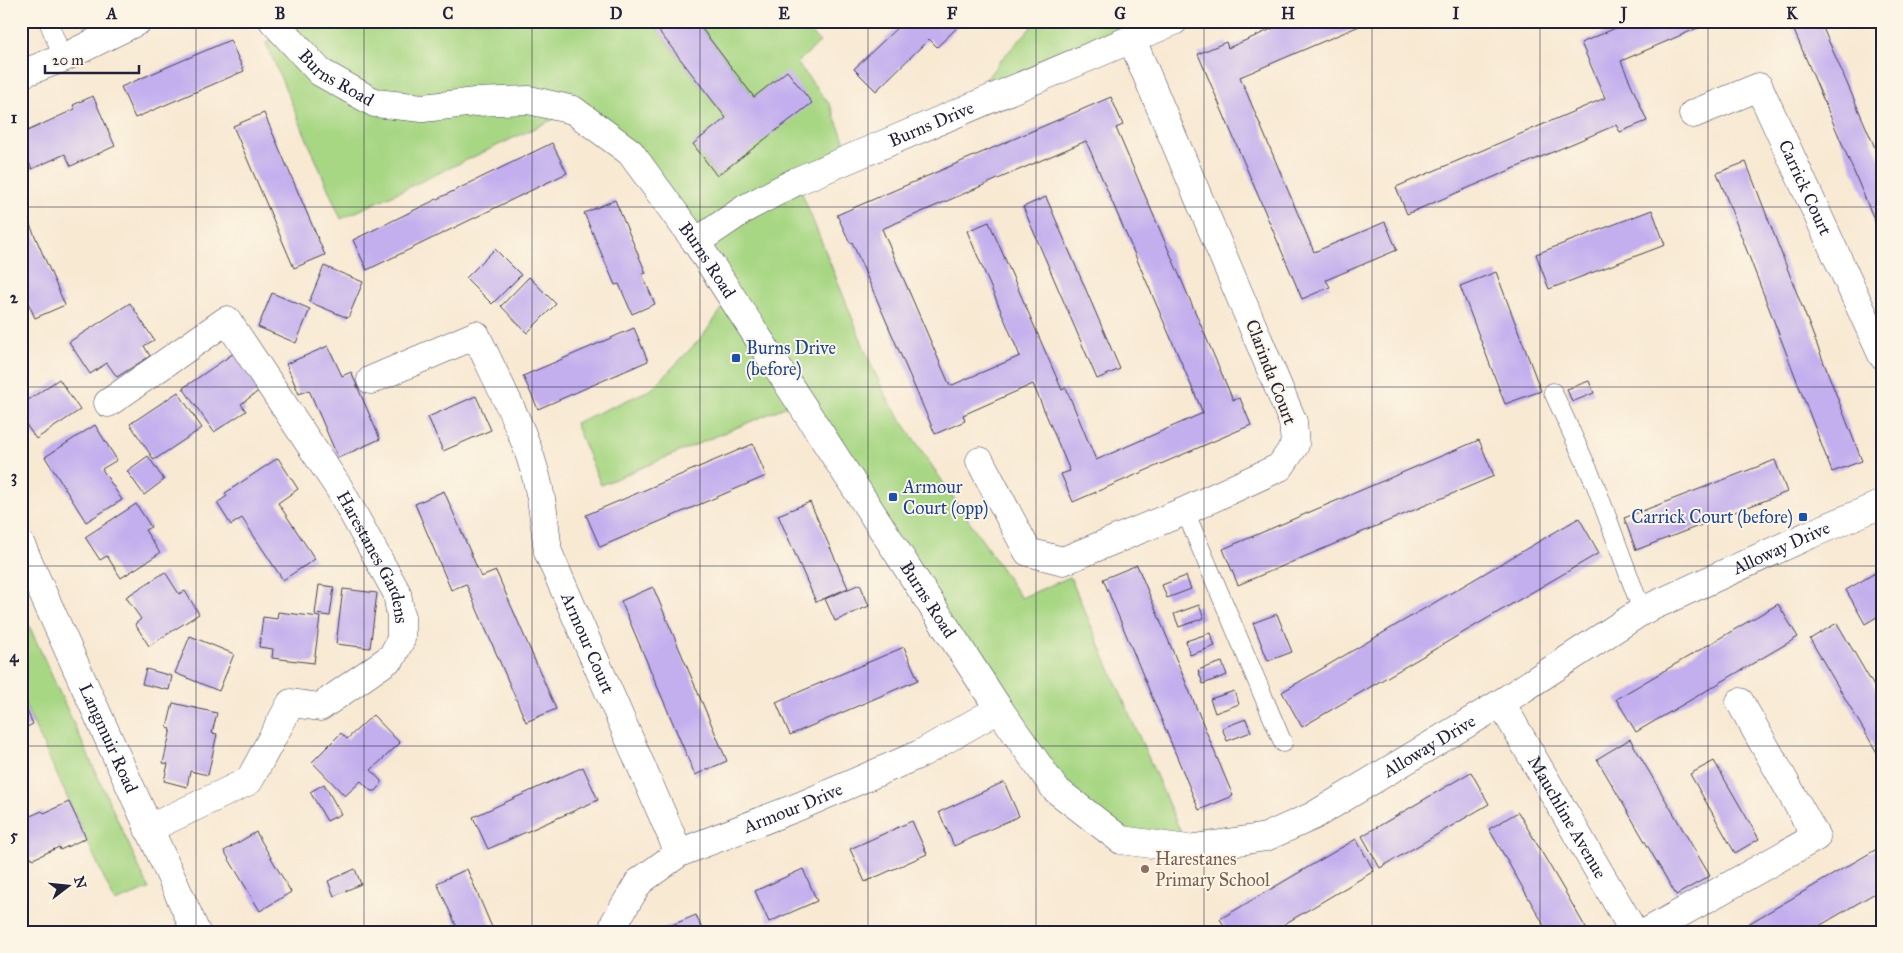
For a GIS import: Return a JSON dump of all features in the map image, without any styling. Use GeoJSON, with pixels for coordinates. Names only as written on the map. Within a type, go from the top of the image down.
{"type":"FeatureCollection","features":[{"type":"Feature","properties":{"kind":"street"},"geometry":{"type":"LineString","coordinates":[[21,74],[63,58],[138,21]]}},
{"type":"Feature","properties":{"kind":"street","name":"Burns Drive"},"geometry":{"type":"LineString","coordinates":[[696,242],[746,208],[797,180],[1174,21]]}},
{"type":"Feature","properties":{"kind":"street","name":"Burns Road"},"geometry":{"type":"LineString","coordinates":[[285,25],[320,72],[375,103],[423,108],[475,102],[529,100],[573,110],[630,152],[696,242],[999,709]]}},
{"type":"Feature","properties":{"kind":"street","name":"Clarinda Court"},"geometry":{"type":"LineString","coordinates":[[980,462],[1028,552],[1063,561],[1184,511],[1280,467],[1295,445],[1293,422],[1132,40]]}},
{"type":"Feature","properties":{"kind":"street","name":"Carrick Court"},"geometry":{"type":"LineString","coordinates":[[1693,114],[1759,87],[1882,355]]}},
{"type":"Feature","properties":{"kind":"street","name":"Harestanes Gardens"},"geometry":{"type":"LineString","coordinates":[[108,403],[227,320],[340,488],[397,593],[401,617],[401,640],[392,658],[320,706],[292,703],[249,781],[148,829]]}},
{"type":"Feature","properties":{"kind":"street","name":"Armour Court"},"geometry":{"type":"LineString","coordinates":[[371,380],[476,335],[518,427],[535,470],[543,510],[548,552],[679,853]]}},
{"type":"Feature","properties":{"kind":"street","name":"Alloway Drive"},"geometry":{"type":"LineString","coordinates":[[999,709],[1054,789],[1121,840],[1188,849],[1266,836],[1313,816],[1501,703],[1642,611],[1810,534],[1882,504]]}},
{"type":"Feature","properties":{"kind":"street","name":"Langmuir Road"},"geometry":{"type":"LineString","coordinates":[[21,545],[196,932]]}},
{"type":"Feature","properties":{"kind":"street"},"geometry":{"type":"LineString","coordinates":[[1647,932],[1816,837],[1740,702]]}},
{"type":"Feature","properties":{"kind":"street","name":"Mauchline Avenue"},"geometry":{"type":"LineString","coordinates":[[1501,703],[1634,932]]}},
{"type":"Feature","properties":{"kind":"street","name":"Armour Drive"},"geometry":{"type":"LineString","coordinates":[[612,932],[615,922],[639,882],[679,853],[800,806],[920,754],[999,709]]}},
{"type":"Feature","properties":{"kind":"lane"},"geometry":{"type":"LineString","coordinates":[[48,21],[63,58]]}},
{"type":"Feature","properties":{"kind":"lane"},"geometry":{"type":"LineString","coordinates":[[1553,392],[1595,484],[1642,611]]}},
{"type":"Feature","properties":{"kind":"lane"},"geometry":{"type":"LineString","coordinates":[[1184,511],[1283,743]]}},
{"type":"Feature","properties":{"kind":"green space"},"geometry":{"type":"Polygon","coordinates":[[[299,21],[651,21],[726,118],[693,144],[717,176],[787,72],[754,97],[696,21],[799,21],[820,42],[797,63],[830,105],[851,158],[797,181],[872,367],[889,402],[1021,598],[1070,577],[1188,849],[1121,840],[1055,789],[799,401],[601,485],[575,423],[652,389],[703,336],[731,296],[696,242],[573,110],[341,219],[266,43],[299,21]]]}},
{"type":"Feature","properties":{"kind":"green space"},"geometry":{"type":"Polygon","coordinates":[[[1037,21],[1174,21],[960,113],[1001,60],[1037,21]]]}},
{"type":"Feature","properties":{"kind":"green space"},"geometry":{"type":"Polygon","coordinates":[[[21,608],[149,889],[115,902],[21,696],[21,608]]]}},
{"type":"Feature","properties":{"kind":"building"},"geometry":{"type":"Polygon","coordinates":[[[651,21],[696,21],[754,97],[787,71],[812,103],[717,176],[693,144],[726,118],[651,21]]]}},
{"type":"Feature","properties":{"kind":"building"},"geometry":{"type":"Polygon","coordinates":[[[904,21],[916,21],[918,23],[920,21],[964,21],[937,47],[929,39],[876,91],[854,69],[904,21]]]}},
{"type":"Feature","properties":{"kind":"building"},"geometry":{"type":"Polygon","coordinates":[[[1290,21],[1371,21],[1240,77],[1314,252],[1385,222],[1397,250],[1326,280],[1330,287],[1302,299],[1198,54],[1226,42],[1228,48],[1290,21]]]}},
{"type":"Feature","properties":{"kind":"building"},"geometry":{"type":"Polygon","coordinates":[[[1632,21],[1714,21],[1621,61],[1647,121],[1620,132],[1616,125],[1407,214],[1396,187],[1605,98],[1581,43],[1632,21]]]}},
{"type":"Feature","properties":{"kind":"building"},"geometry":{"type":"Polygon","coordinates":[[[1790,21],[1820,21],[1882,164],[1882,238],[1790,21]]]}},
{"type":"Feature","properties":{"kind":"building"},"geometry":{"type":"Polygon","coordinates":[[[230,40],[244,71],[135,118],[121,87],[230,40]]]}},
{"type":"Feature","properties":{"kind":"building"},"geometry":{"type":"Polygon","coordinates":[[[93,96],[115,146],[71,166],[65,154],[32,169],[21,147],[21,134],[75,109],[73,105],[93,96]]]}},
{"type":"Feature","properties":{"kind":"building"},"geometry":{"type":"Polygon","coordinates":[[[1111,97],[1123,125],[1116,128],[1233,400],[1240,398],[1251,425],[1073,502],[1061,474],[1070,471],[1033,384],[963,415],[965,421],[935,434],[852,242],[850,243],[837,215],[1111,97]],[[1086,141],[882,229],[950,386],[1020,356],[967,231],[989,222],[1062,390],[1066,388],[1096,460],[1203,413],[1086,141]]]}},
{"type":"Feature","properties":{"kind":"building"},"geometry":{"type":"Polygon","coordinates":[[[264,113],[325,255],[294,268],[233,126],[264,113]]]}},
{"type":"Feature","properties":{"kind":"building"},"geometry":{"type":"Polygon","coordinates":[[[552,143],[567,173],[367,270],[353,240],[552,143]]]}},
{"type":"Feature","properties":{"kind":"building"},"geometry":{"type":"Polygon","coordinates":[[[1746,162],[1862,461],[1832,472],[1717,173],[1746,162]]]}},
{"type":"Feature","properties":{"kind":"building"},"geometry":{"type":"Polygon","coordinates":[[[1046,197],[1120,369],[1097,379],[1023,207],[1046,197]]]}},
{"type":"Feature","properties":{"kind":"building"},"geometry":{"type":"Polygon","coordinates":[[[615,200],[646,273],[642,274],[655,304],[632,314],[619,284],[615,285],[584,213],[615,200]]]}},
{"type":"Feature","properties":{"kind":"building"},"geometry":{"type":"Polygon","coordinates":[[[21,204],[65,305],[35,318],[21,287],[21,204]]]}},
{"type":"Feature","properties":{"kind":"building"},"geometry":{"type":"Polygon","coordinates":[[[1652,210],[1665,245],[1549,289],[1536,254],[1652,210]]]}},
{"type":"Feature","properties":{"kind":"building"},"geometry":{"type":"Polygon","coordinates":[[[495,249],[521,275],[492,304],[466,278],[495,249]]]}},
{"type":"Feature","properties":{"kind":"building"},"geometry":{"type":"Polygon","coordinates":[[[324,266],[363,282],[348,318],[309,302],[324,266]]]}},
{"type":"Feature","properties":{"kind":"building"},"geometry":{"type":"Polygon","coordinates":[[[1496,272],[1541,391],[1505,404],[1460,286],[1496,272]]]}},
{"type":"Feature","properties":{"kind":"building"},"geometry":{"type":"Polygon","coordinates":[[[529,277],[556,304],[527,333],[501,306],[529,277]]]}},
{"type":"Feature","properties":{"kind":"building"},"geometry":{"type":"Polygon","coordinates":[[[272,293],[310,309],[296,343],[258,327],[272,293]]]}},
{"type":"Feature","properties":{"kind":"building"},"geometry":{"type":"Polygon","coordinates":[[[130,303],[154,340],[144,346],[150,356],[117,377],[107,363],[90,374],[69,342],[130,303]]]}},
{"type":"Feature","properties":{"kind":"building"},"geometry":{"type":"Polygon","coordinates":[[[634,328],[648,361],[538,409],[523,376],[634,328]]]}},
{"type":"Feature","properties":{"kind":"building"},"geometry":{"type":"Polygon","coordinates":[[[328,346],[342,376],[351,372],[380,439],[338,458],[309,390],[299,394],[286,364],[328,346]]]}},
{"type":"Feature","properties":{"kind":"building"},"geometry":{"type":"Polygon","coordinates":[[[234,353],[260,390],[241,404],[246,411],[214,432],[183,388],[234,353]]]}},
{"type":"Feature","properties":{"kind":"building"},"geometry":{"type":"Polygon","coordinates":[[[59,379],[80,410],[36,439],[21,417],[21,405],[59,379]]]}},
{"type":"Feature","properties":{"kind":"building"},"geometry":{"type":"Polygon","coordinates":[[[1589,381],[1594,393],[1572,402],[1567,389],[1589,381]]]}},
{"type":"Feature","properties":{"kind":"building"},"geometry":{"type":"Polygon","coordinates":[[[178,392],[202,428],[154,460],[130,424],[178,392]]]}},
{"type":"Feature","properties":{"kind":"building"},"geometry":{"type":"Polygon","coordinates":[[[476,396],[491,430],[443,451],[428,417],[476,396]]]}},
{"type":"Feature","properties":{"kind":"building"},"geometry":{"type":"Polygon","coordinates":[[[95,425],[117,460],[102,469],[122,500],[86,522],[45,457],[95,425]]]}},
{"type":"Feature","properties":{"kind":"building"},"geometry":{"type":"Polygon","coordinates":[[[1479,440],[1494,476],[1238,585],[1223,549],[1479,440]]]}},
{"type":"Feature","properties":{"kind":"building"},"geometry":{"type":"Polygon","coordinates":[[[753,444],[766,476],[600,547],[586,515],[753,444]]]}},
{"type":"Feature","properties":{"kind":"building"},"geometry":{"type":"Polygon","coordinates":[[[148,456],[164,480],[144,495],[127,471],[148,456]]]}},
{"type":"Feature","properties":{"kind":"building"},"geometry":{"type":"Polygon","coordinates":[[[278,458],[298,489],[278,503],[315,559],[283,580],[242,518],[231,525],[217,503],[227,496],[225,493],[278,458]]]}},
{"type":"Feature","properties":{"kind":"building"},"geometry":{"type":"Polygon","coordinates":[[[1775,460],[1787,492],[1636,550],[1624,518],[1775,460]]]}},
{"type":"Feature","properties":{"kind":"building"},"geometry":{"type":"Polygon","coordinates":[[[444,491],[481,577],[496,571],[556,709],[526,722],[466,584],[451,590],[415,504],[444,491]]]}},
{"type":"Feature","properties":{"kind":"building"},"geometry":{"type":"Polygon","coordinates":[[[810,502],[848,588],[816,602],[778,515],[810,502]]]}},
{"type":"Feature","properties":{"kind":"building"},"geometry":{"type":"Polygon","coordinates":[[[136,504],[151,527],[145,530],[160,553],[121,578],[107,556],[100,560],[85,537],[136,504]]]}},
{"type":"Feature","properties":{"kind":"building"},"geometry":{"type":"Polygon","coordinates":[[[1579,518],[1599,553],[1302,727],[1282,692],[1579,518]]]}},
{"type":"Feature","properties":{"kind":"building"},"geometry":{"type":"Polygon","coordinates":[[[1137,565],[1233,796],[1199,810],[1103,579],[1137,565]]]}},
{"type":"Feature","properties":{"kind":"building"},"geometry":{"type":"Polygon","coordinates":[[[1882,569],[1882,614],[1865,624],[1846,590],[1882,569]]]}},
{"type":"Feature","properties":{"kind":"building"},"geometry":{"type":"Polygon","coordinates":[[[165,572],[179,594],[185,591],[199,614],[149,646],[135,624],[141,619],[126,597],[165,572]]]}},
{"type":"Feature","properties":{"kind":"building"},"geometry":{"type":"Polygon","coordinates":[[[1186,576],[1191,589],[1167,598],[1162,585],[1186,576]]]}},
{"type":"Feature","properties":{"kind":"building"},"geometry":{"type":"Polygon","coordinates":[[[860,584],[869,606],[835,621],[825,599],[860,584]]]}},
{"type":"Feature","properties":{"kind":"building"},"geometry":{"type":"Polygon","coordinates":[[[319,585],[334,587],[330,616],[315,614],[319,585]]]}},
{"type":"Feature","properties":{"kind":"building"},"geometry":{"type":"Polygon","coordinates":[[[653,587],[727,761],[695,775],[621,601],[653,587]]]}},
{"type":"Feature","properties":{"kind":"building"},"geometry":{"type":"Polygon","coordinates":[[[343,589],[377,593],[370,648],[336,644],[343,589]]]}},
{"type":"Feature","properties":{"kind":"building"},"geometry":{"type":"Polygon","coordinates":[[[1778,604],[1798,637],[1636,732],[1616,699],[1778,604]]]}},
{"type":"Feature","properties":{"kind":"building"},"geometry":{"type":"Polygon","coordinates":[[[1199,605],[1204,618],[1179,627],[1174,614],[1199,605]]]}},
{"type":"Feature","properties":{"kind":"building"},"geometry":{"type":"Polygon","coordinates":[[[278,612],[320,617],[314,663],[272,658],[273,649],[259,647],[263,617],[277,619],[278,612]]]}},
{"type":"Feature","properties":{"kind":"building"},"geometry":{"type":"Polygon","coordinates":[[[1277,614],[1292,652],[1268,661],[1253,623],[1277,614]]]}},
{"type":"Feature","properties":{"kind":"building"},"geometry":{"type":"Polygon","coordinates":[[[1837,623],[1882,700],[1882,761],[1810,639],[1837,623]]]}},
{"type":"Feature","properties":{"kind":"building"},"geometry":{"type":"Polygon","coordinates":[[[1210,633],[1215,646],[1190,655],[1186,641],[1210,633]]]}},
{"type":"Feature","properties":{"kind":"building"},"geometry":{"type":"Polygon","coordinates":[[[190,636],[234,654],[219,691],[175,673],[190,636]]]}},
{"type":"Feature","properties":{"kind":"building"},"geometry":{"type":"Polygon","coordinates":[[[904,647],[918,680],[790,735],[776,702],[904,647]]]}},
{"type":"Feature","properties":{"kind":"building"},"geometry":{"type":"Polygon","coordinates":[[[1222,662],[1227,675],[1203,684],[1198,670],[1222,662]]]}},
{"type":"Feature","properties":{"kind":"building"},"geometry":{"type":"Polygon","coordinates":[[[146,669],[172,676],[169,690],[142,684],[146,669]]]}},
{"type":"Feature","properties":{"kind":"building"},"geometry":{"type":"Polygon","coordinates":[[[1234,691],[1239,704],[1215,713],[1210,699],[1234,691]]]}},
{"type":"Feature","properties":{"kind":"building"},"geometry":{"type":"Polygon","coordinates":[[[21,698],[33,724],[21,730],[21,698]]]}},
{"type":"Feature","properties":{"kind":"building"},"geometry":{"type":"Polygon","coordinates":[[[173,703],[217,713],[212,733],[217,734],[208,775],[190,771],[187,787],[164,781],[168,764],[163,763],[171,729],[167,728],[173,703]]]}},
{"type":"Feature","properties":{"kind":"building"},"geometry":{"type":"Polygon","coordinates":[[[373,715],[400,743],[371,770],[381,781],[381,785],[376,791],[371,791],[361,781],[345,796],[312,762],[341,733],[347,739],[373,715]]]}},
{"type":"Feature","properties":{"kind":"building"},"geometry":{"type":"Polygon","coordinates":[[[1246,719],[1251,732],[1227,741],[1222,728],[1246,719]]]}},
{"type":"Feature","properties":{"kind":"building"},"geometry":{"type":"Polygon","coordinates":[[[1630,739],[1710,876],[1676,895],[1597,759],[1630,739]]]}},
{"type":"Feature","properties":{"kind":"building"},"geometry":{"type":"Polygon","coordinates":[[[1714,761],[1759,839],[1735,853],[1690,774],[1714,761]]]}},
{"type":"Feature","properties":{"kind":"building"},"geometry":{"type":"Polygon","coordinates":[[[583,767],[598,800],[488,849],[473,817],[583,767]]]}},
{"type":"Feature","properties":{"kind":"building"},"geometry":{"type":"Polygon","coordinates":[[[1471,772],[1489,804],[1380,868],[1362,836],[1471,772]]]}},
{"type":"Feature","properties":{"kind":"building"},"geometry":{"type":"Polygon","coordinates":[[[1004,782],[1019,816],[954,846],[939,812],[1004,782]]]}},
{"type":"Feature","properties":{"kind":"building"},"geometry":{"type":"Polygon","coordinates":[[[324,784],[341,814],[327,821],[310,792],[324,784]]]}},
{"type":"Feature","properties":{"kind":"building"},"geometry":{"type":"Polygon","coordinates":[[[69,802],[86,838],[60,850],[59,847],[33,859],[32,857],[21,862],[21,820],[42,811],[44,813],[69,802]]]}},
{"type":"Feature","properties":{"kind":"building"},"geometry":{"type":"Polygon","coordinates":[[[1518,812],[1588,932],[1548,932],[1489,829],[1518,812]]]}},
{"type":"Feature","properties":{"kind":"building"},"geometry":{"type":"Polygon","coordinates":[[[912,821],[927,854],[865,882],[850,849],[912,821]]]}},
{"type":"Feature","properties":{"kind":"building"},"geometry":{"type":"Polygon","coordinates":[[[256,832],[291,892],[260,911],[224,851],[256,832]]]}},
{"type":"Feature","properties":{"kind":"building"},"geometry":{"type":"Polygon","coordinates":[[[1356,839],[1374,871],[1271,932],[1228,932],[1220,919],[1356,839]]]}},
{"type":"Feature","properties":{"kind":"building"},"geometry":{"type":"Polygon","coordinates":[[[1882,846],[1882,889],[1809,932],[1752,932],[1748,924],[1882,846]]]}},
{"type":"Feature","properties":{"kind":"building"},"geometry":{"type":"Polygon","coordinates":[[[355,869],[361,884],[334,896],[328,881],[355,869]]]}},
{"type":"Feature","properties":{"kind":"building"},"geometry":{"type":"Polygon","coordinates":[[[467,869],[494,932],[459,932],[437,883],[467,869]]]}},
{"type":"Feature","properties":{"kind":"building"},"geometry":{"type":"Polygon","coordinates":[[[803,869],[817,901],[769,922],[755,891],[803,869]]]}},
{"type":"Feature","properties":{"kind":"building"},"geometry":{"type":"Polygon","coordinates":[[[696,915],[703,932],[667,932],[665,928],[696,915]]]}},
{"type":"Feature","properties":{"kind":"place","name":"Burns Drive (before)"},"geometry":{"type":"Point","coordinates":[736,358]}},
{"type":"Feature","properties":{"kind":"place","name":"Armour Court (opp)"},"geometry":{"type":"Point","coordinates":[893,497]}},
{"type":"Feature","properties":{"kind":"place","name":"Carrick Court (before)"},"geometry":{"type":"Point","coordinates":[1803,517]}},
{"type":"Feature","properties":{"kind":"place","name":"Harestanes Primary School"},"geometry":{"type":"Point","coordinates":[1145,869]}}]}
